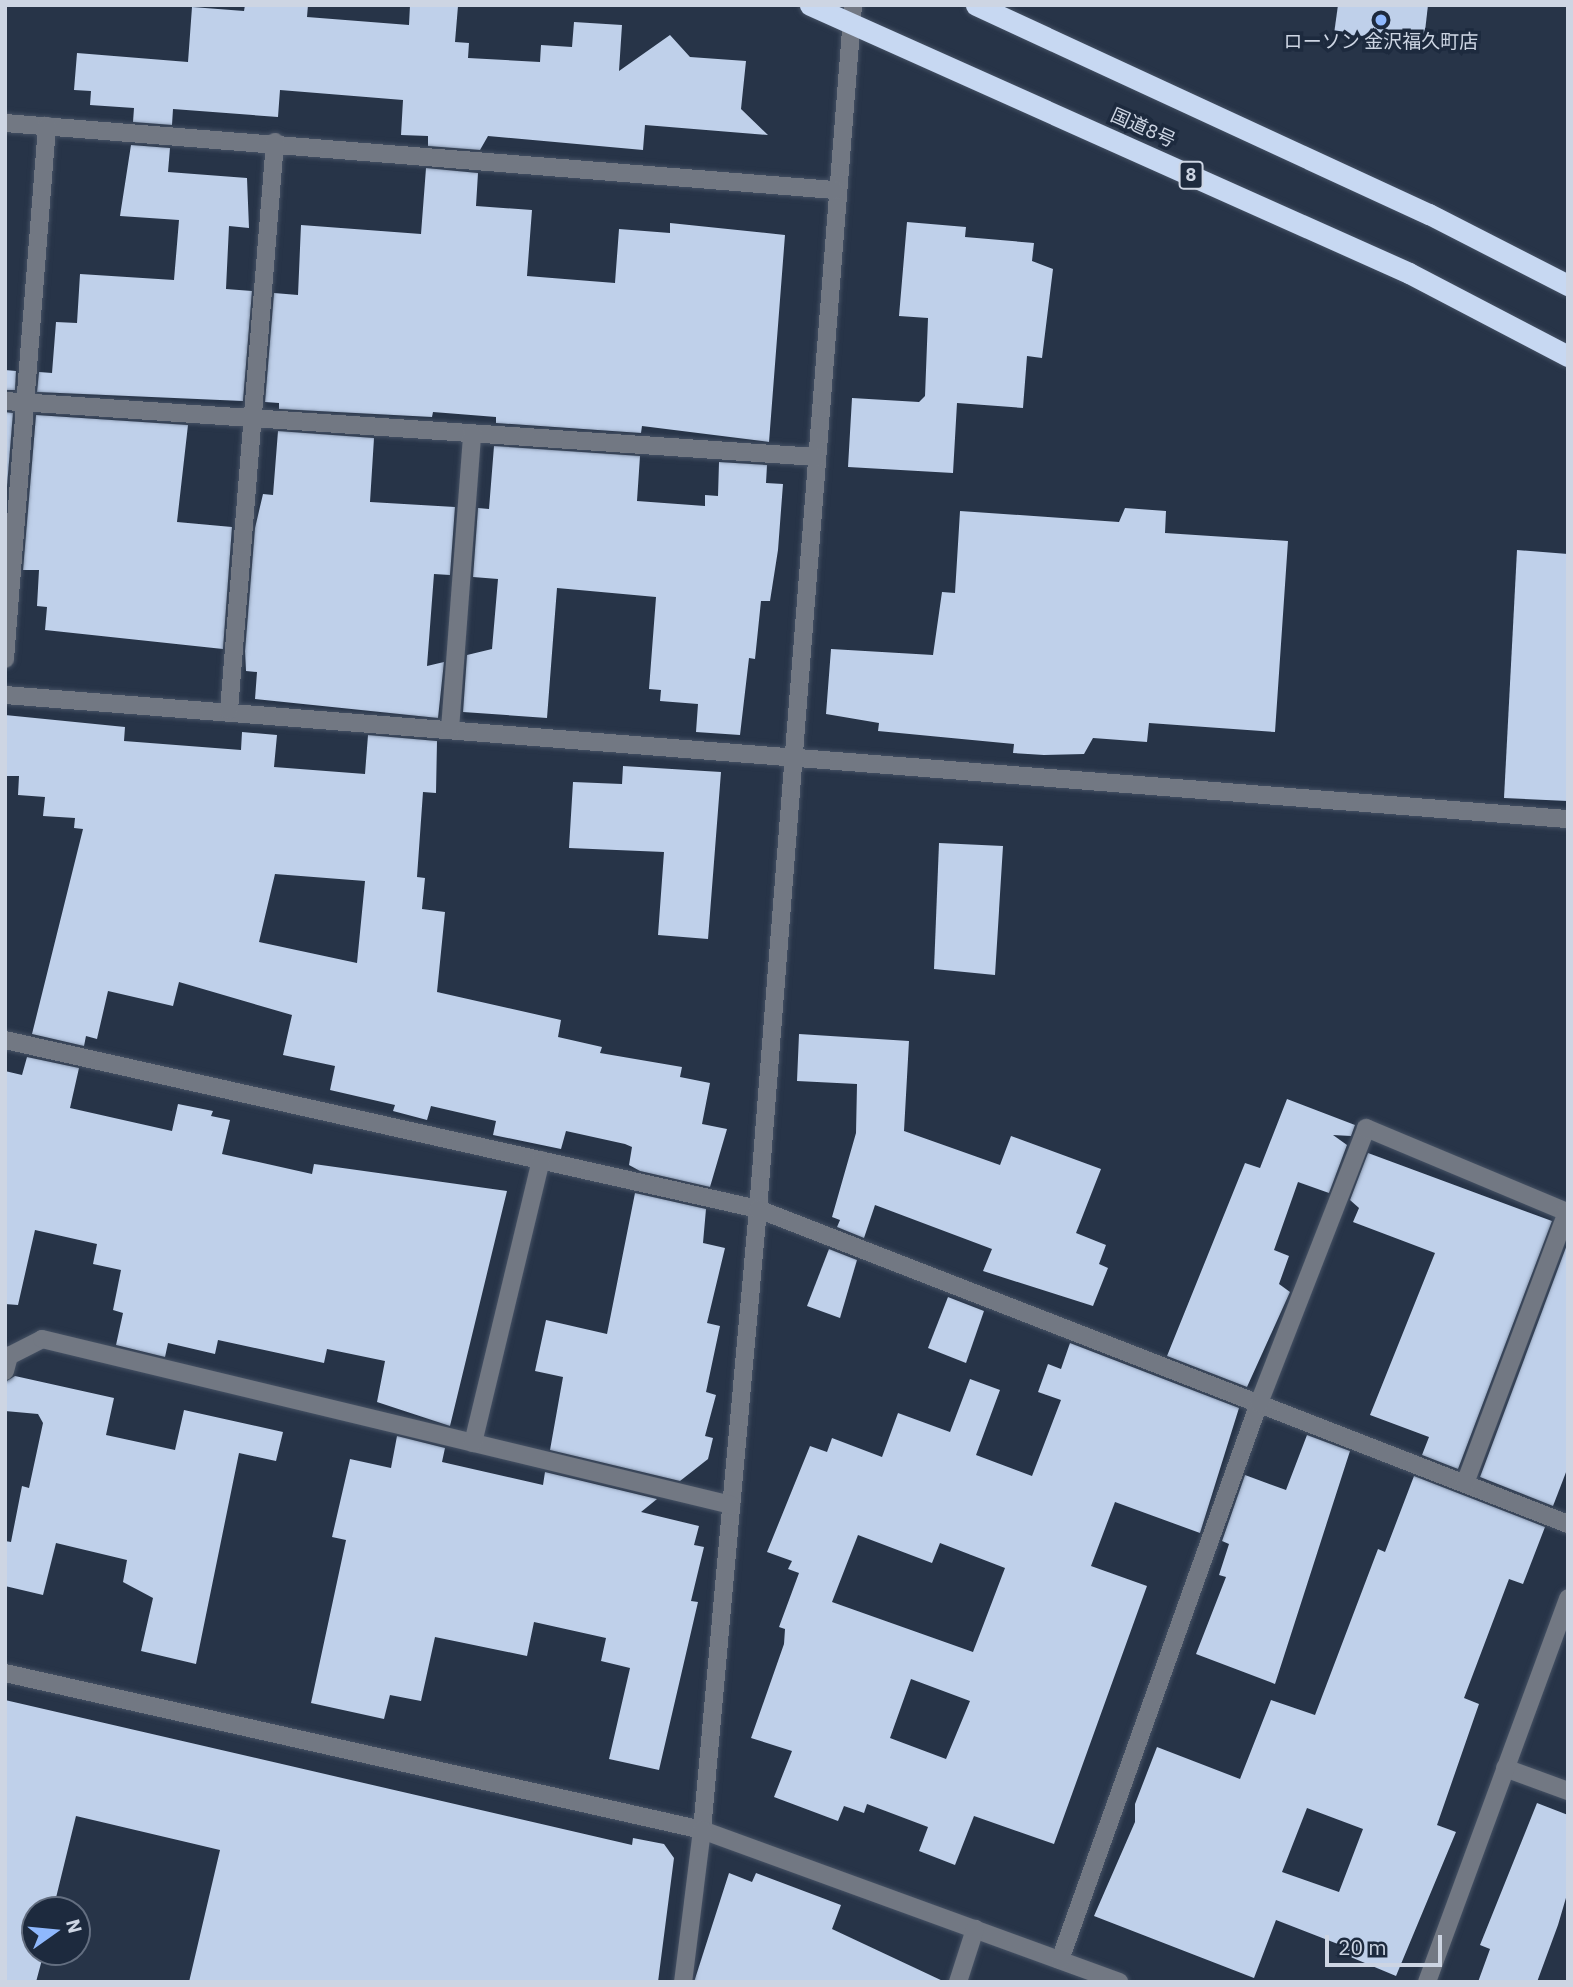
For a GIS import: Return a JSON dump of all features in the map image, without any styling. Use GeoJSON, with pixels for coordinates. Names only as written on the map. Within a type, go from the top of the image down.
{"type":"FeatureCollection","features":[{"type":"Feature","properties":{"kind":"highway","name":"国道8号"},"geometry":{"type":"LineString","coordinates":[[810,5],[852,13],[1409,273],[1568,356]]}},
{"type":"Feature","properties":{"kind":"highway"},"geometry":{"type":"LineString","coordinates":[[976,5],[1429,214],[1568,285]]}},
{"type":"Feature","properties":{"kind":"street"},"geometry":{"type":"LineString","coordinates":[[683,1982],[702,1830],[758,1209],[817,457],[834,190],[852,13]]}},
{"type":"Feature","properties":{"kind":"street"},"geometry":{"type":"LineString","coordinates":[[5,123],[275,142],[834,190]]}},
{"type":"Feature","properties":{"kind":"street"},"geometry":{"type":"LineString","coordinates":[[5,659],[14,402],[47,126]]}},
{"type":"Feature","properties":{"kind":"street"},"geometry":{"type":"LineString","coordinates":[[229,710],[275,142]]}},
{"type":"Feature","properties":{"kind":"street"},"geometry":{"type":"LineString","coordinates":[[14,402],[252,421],[817,457]]}},
{"type":"Feature","properties":{"kind":"street"},"geometry":{"type":"LineString","coordinates":[[450,729],[472,435]]}},
{"type":"Feature","properties":{"kind":"street"},"geometry":{"type":"LineString","coordinates":[[5,695],[229,710],[1568,819]]}},
{"type":"Feature","properties":{"kind":"street"},"geometry":{"type":"LineString","coordinates":[[5,1040],[758,1209],[1568,1524]]}},
{"type":"Feature","properties":{"kind":"street"},"geometry":{"type":"LineString","coordinates":[[1060,1960],[1259,1403],[1366,1128],[1567,1212],[1465,1484]]}},
{"type":"Feature","properties":{"kind":"street"},"geometry":{"type":"LineString","coordinates":[[472,1443],[541,1160]]}},
{"type":"Feature","properties":{"kind":"street"},"geometry":{"type":"LineString","coordinates":[[5,1371],[9,1356],[42,1339],[731,1506]]}},
{"type":"Feature","properties":{"kind":"street"},"geometry":{"type":"LineString","coordinates":[[1427,1982],[1568,1598]]}},
{"type":"Feature","properties":{"kind":"street"},"geometry":{"type":"LineString","coordinates":[[5,1673],[702,1830],[1119,1982]]}},
{"type":"Feature","properties":{"kind":"street"},"geometry":{"type":"LineString","coordinates":[[1505,1768],[1568,1791]]}},
{"type":"Feature","properties":{"kind":"street"},"geometry":{"type":"LineString","coordinates":[[958,1982],[975,1929]]}},
{"type":"Feature","properties":{"kind":"building"},"geometry":{"type":"Polygon","coordinates":[[[245,5],[308,5],[307,17],[409,25],[410,5],[458,6],[455,42],[469,43],[468,58],[540,62],[541,45],[572,47],[574,22],[622,25],[619,71],[670,35],[690,57],[746,61],[741,109],[768,135],[645,125],[643,150],[488,136],[480,150],[428,146],[428,136],[401,135],[403,100],[280,90],[278,117],[173,109],[172,125],[133,122],[134,108],[90,105],[91,91],[74,90],[77,53],[188,62],[192,7],[244,11],[245,5]]]}},
{"type":"Feature","properties":{"kind":"building","name":"ローソン 金沢福久町店"},"geometry":{"type":"Polygon","coordinates":[[[1338,5],[1428,5],[1424,40],[1334,34],[1338,5]]]}},
{"type":"Feature","properties":{"kind":"building"},"geometry":{"type":"Polygon","coordinates":[[[131,145],[170,148],[168,172],[247,178],[249,228],[229,226],[226,289],[252,291],[243,401],[37,392],[39,372],[52,373],[56,322],[77,323],[80,274],[174,280],[179,220],[120,216],[131,145]]]}},
{"type":"Feature","properties":{"kind":"building"},"geometry":{"type":"Polygon","coordinates":[[[426,168],[478,173],[476,206],[532,210],[527,276],[615,283],[619,229],[670,233],[670,223],[785,235],[769,442],[642,426],[641,433],[496,423],[496,417],[433,412],[432,417],[279,409],[279,403],[265,402],[274,293],[298,295],[301,225],[421,234],[426,168]]]}},
{"type":"Feature","properties":{"kind":"building"},"geometry":{"type":"Polygon","coordinates":[[[907,222],[966,227],[965,237],[1034,243],[1032,261],[1053,269],[1042,358],[1027,356],[1023,408],[957,403],[953,473],[848,467],[852,398],[919,402],[925,396],[928,318],[899,316],[907,222]]]}},
{"type":"Feature","properties":{"kind":"building"},"geometry":{"type":"Polygon","coordinates":[[[5,370],[16,371],[15,390],[5,390],[5,370]]]}},
{"type":"Feature","properties":{"kind":"building"},"geometry":{"type":"Polygon","coordinates":[[[5,412],[13,413],[5,511],[5,412]]]}},
{"type":"Feature","properties":{"kind":"building"},"geometry":{"type":"Polygon","coordinates":[[[36,415],[188,425],[177,522],[232,527],[223,649],[45,630],[47,607],[37,606],[39,570],[23,570],[36,415]]]}},
{"type":"Feature","properties":{"kind":"building"},"geometry":{"type":"Polygon","coordinates":[[[278,431],[374,438],[370,502],[455,507],[450,575],[434,574],[427,666],[444,662],[438,718],[255,699],[257,672],[246,671],[245,651],[255,528],[263,494],[273,495],[278,431]]]}},
{"type":"Feature","properties":{"kind":"building"},"geometry":{"type":"Polygon","coordinates":[[[494,446],[640,456],[637,501],[705,506],[705,495],[718,496],[719,462],[767,465],[766,483],[783,484],[778,550],[770,601],[761,601],[755,659],[749,658],[740,735],[696,732],[698,704],[660,701],[661,690],[649,689],[656,597],[557,588],[547,718],[463,712],[467,655],[492,649],[498,579],[473,577],[478,508],[489,509],[494,446]]]}},
{"type":"Feature","properties":{"kind":"building"},"geometry":{"type":"Polygon","coordinates":[[[1125,508],[1166,511],[1165,533],[1288,541],[1275,732],[1149,723],[1147,742],[1093,738],[1084,754],[1044,755],[1013,753],[1014,744],[878,731],[879,723],[826,714],[831,649],[933,655],[942,592],[955,593],[960,511],[1119,522],[1125,508]]]}},
{"type":"Feature","properties":{"kind":"building"},"geometry":{"type":"Polygon","coordinates":[[[1517,550],[1568,554],[1568,801],[1504,798],[1517,550]]]}},
{"type":"Feature","properties":{"kind":"building"},"geometry":{"type":"Polygon","coordinates":[[[5,715],[125,727],[124,741],[241,750],[242,732],[277,735],[274,767],[365,774],[368,735],[437,741],[436,793],[423,792],[417,877],[425,878],[422,909],[445,912],[437,992],[561,1020],[558,1037],[602,1047],[600,1053],[682,1067],[680,1077],[710,1083],[702,1124],[727,1129],[710,1187],[640,1171],[629,1165],[632,1147],[625,1144],[566,1131],[561,1149],[493,1135],[496,1121],[431,1106],[427,1120],[393,1111],[395,1105],[330,1090],[335,1066],[283,1055],[292,1015],[179,982],[173,1006],[108,991],[97,1039],[86,1036],[84,1046],[32,1034],[83,829],[74,828],[75,818],[43,816],[45,797],[18,795],[19,776],[5,776],[5,715]],[[275,874],[259,942],[357,963],[365,881],[275,874]]]}},
{"type":"Feature","properties":{"kind":"building"},"geometry":{"type":"Polygon","coordinates":[[[623,766],[721,772],[708,939],[658,935],[664,852],[569,848],[573,782],[622,784],[623,766]]]}},
{"type":"Feature","properties":{"kind":"building"},"geometry":{"type":"Polygon","coordinates":[[[939,843],[1003,846],[995,975],[934,969],[939,843]]]}},
{"type":"Feature","properties":{"kind":"building"},"geometry":{"type":"Polygon","coordinates":[[[799,1034],[909,1041],[904,1131],[1000,1165],[1011,1136],[1101,1169],[1076,1233],[1106,1245],[1099,1264],[1108,1268],[1093,1306],[983,1271],[992,1249],[875,1205],[864,1238],[837,1227],[840,1220],[832,1217],[856,1133],[857,1084],[797,1081],[799,1034]]]}},
{"type":"Feature","properties":{"kind":"building"},"geometry":{"type":"Polygon","coordinates":[[[27,1057],[79,1068],[70,1108],[172,1131],[178,1104],[213,1111],[211,1116],[230,1120],[222,1154],[312,1174],[314,1164],[507,1191],[450,1426],[377,1402],[385,1361],[327,1349],[324,1363],[218,1340],[215,1354],[168,1343],[165,1357],[116,1345],[123,1313],[113,1310],[121,1270],[93,1264],[97,1244],[35,1230],[18,1305],[5,1304],[5,1071],[22,1075],[27,1057]]]}},
{"type":"Feature","properties":{"kind":"building"},"geometry":{"type":"Polygon","coordinates":[[[1287,1099],[1355,1125],[1351,1136],[1333,1135],[1347,1145],[1329,1193],[1298,1182],[1274,1250],[1289,1256],[1279,1284],[1290,1292],[1247,1387],[1167,1356],[1245,1163],[1260,1168],[1287,1099]]]}},
{"type":"Feature","properties":{"kind":"building"},"geometry":{"type":"Polygon","coordinates":[[[1368,1153],[1552,1221],[1458,1469],[1422,1455],[1429,1437],[1370,1415],[1435,1253],[1353,1222],[1359,1208],[1350,1200],[1368,1153]]]}},
{"type":"Feature","properties":{"kind":"building"},"geometry":{"type":"Polygon","coordinates":[[[635,1193],[706,1209],[703,1243],[725,1248],[707,1323],[720,1326],[706,1392],[716,1395],[705,1436],[713,1438],[708,1459],[680,1481],[550,1450],[563,1377],[535,1371],[546,1320],[607,1334],[635,1193]]]}},
{"type":"Feature","properties":{"kind":"building"},"geometry":{"type":"Polygon","coordinates":[[[1568,1242],[1568,1467],[1553,1506],[1480,1477],[1568,1242]]]}},
{"type":"Feature","properties":{"kind":"building"},"geometry":{"type":"Polygon","coordinates":[[[829,1249],[857,1260],[840,1318],[807,1306],[829,1249]]]}},
{"type":"Feature","properties":{"kind":"building"},"geometry":{"type":"Polygon","coordinates":[[[948,1297],[984,1311],[966,1363],[928,1348],[948,1297]]]}},
{"type":"Feature","properties":{"kind":"building"},"geometry":{"type":"Polygon","coordinates":[[[1070,1343],[1239,1408],[1200,1533],[1115,1502],[1091,1566],[1147,1586],[1054,1844],[974,1816],[955,1865],[919,1851],[928,1827],[867,1804],[864,1813],[844,1806],[838,1821],[774,1797],[792,1751],[751,1738],[784,1644],[785,1629],[779,1627],[799,1573],[788,1569],[792,1561],[767,1552],[810,1446],[827,1452],[832,1438],[882,1457],[898,1413],[950,1432],[970,1379],[1000,1390],[976,1455],[1032,1476],[1061,1400],[1038,1392],[1048,1364],[1061,1369],[1070,1343]],[[858,1535],[832,1602],[973,1652],[1005,1568],[940,1543],[932,1563],[858,1535]],[[911,1679],[890,1738],[946,1759],[970,1701],[911,1679]]]}},
{"type":"Feature","properties":{"kind":"building"},"geometry":{"type":"Polygon","coordinates":[[[15,1376],[114,1398],[106,1435],[175,1450],[184,1410],[283,1432],[276,1461],[239,1453],[196,1664],[141,1651],[153,1598],[123,1582],[127,1560],[56,1543],[43,1595],[5,1586],[5,1541],[11,1542],[22,1486],[29,1488],[43,1423],[38,1414],[5,1411],[5,1382],[15,1376]]]}},
{"type":"Feature","properties":{"kind":"building"},"geometry":{"type":"Polygon","coordinates":[[[1307,1435],[1350,1451],[1275,1684],[1196,1654],[1226,1577],[1219,1575],[1229,1544],[1222,1541],[1245,1475],[1286,1490],[1307,1435]]]}},
{"type":"Feature","properties":{"kind":"building"},"geometry":{"type":"Polygon","coordinates":[[[397,1436],[445,1448],[442,1462],[543,1485],[545,1472],[657,1499],[641,1512],[699,1526],[694,1545],[704,1547],[691,1601],[698,1602],[659,1770],[609,1759],[630,1668],[601,1661],[606,1638],[534,1622],[527,1656],[435,1637],[421,1701],[390,1695],[384,1719],[311,1703],[346,1540],[332,1537],[350,1459],[391,1468],[397,1436]]]}},
{"type":"Feature","properties":{"kind":"building"},"geometry":{"type":"Polygon","coordinates":[[[1414,1476],[1545,1527],[1523,1584],[1509,1579],[1464,1698],[1479,1704],[1437,1825],[1456,1832],[1396,1976],[1341,1953],[1343,1946],[1276,1920],[1254,1978],[1094,1916],[1135,1822],[1135,1804],[1157,1747],[1240,1779],[1271,1700],[1315,1715],[1378,1549],[1385,1552],[1414,1476]],[[1307,1808],[1282,1872],[1339,1892],[1363,1829],[1307,1808]]]}},
{"type":"Feature","properties":{"kind":"building"},"geometry":{"type":"Polygon","coordinates":[[[5,1700],[632,1845],[633,1838],[664,1844],[674,1858],[658,1982],[189,1982],[220,1850],[76,1816],[56,1896],[21,1896],[21,1966],[40,1966],[36,1982],[5,1982],[5,1700]]]}},
{"type":"Feature","properties":{"kind":"building"},"geometry":{"type":"Polygon","coordinates":[[[1537,1803],[1568,1815],[1568,1891],[1558,1925],[1537,1982],[1478,1982],[1490,1949],[1480,1945],[1537,1803]]]}},
{"type":"Feature","properties":{"kind":"building"},"geometry":{"type":"Polygon","coordinates":[[[729,1873],[752,1882],[756,1873],[841,1905],[832,1929],[945,1982],[694,1982],[729,1873]]]}},
{"type":"Feature","properties":{"kind":"place","name":"ローソン 金沢福久町店"},"geometry":{"type":"Point","coordinates":[1381,20]}}]}
